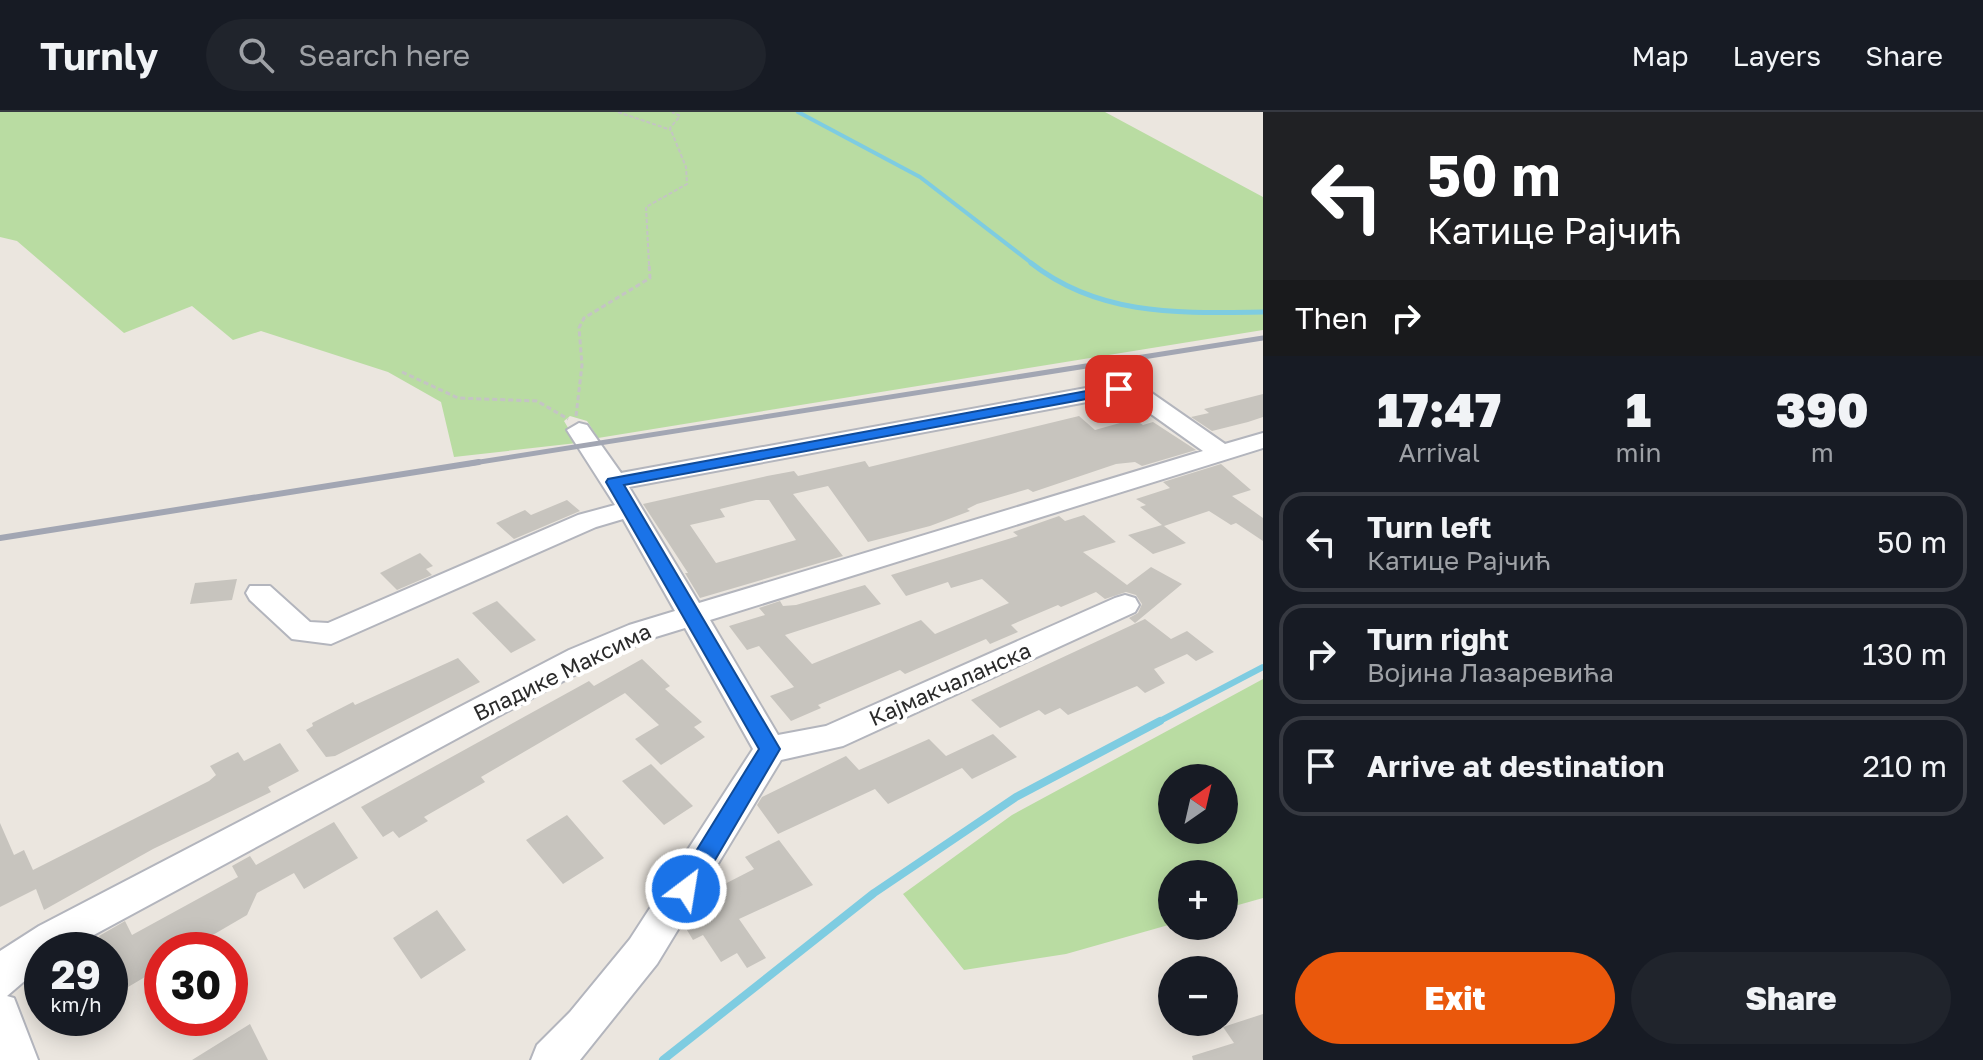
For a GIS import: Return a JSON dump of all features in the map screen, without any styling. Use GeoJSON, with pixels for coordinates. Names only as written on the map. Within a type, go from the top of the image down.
{"type":"FeatureCollection","features":[{"type":"Feature","properties":{"kind":"street"},"geometry":{"type":"LineString","coordinates":[[260,593],[302,632],[331,634],[587,521],[622,496],[1119,389],[1138,394],[1249,449]]}},
{"type":"Feature","properties":{"kind":"street"},"geometry":{"type":"LineString","coordinates":[[552,1060],[580,1033],[634,965],[686,889],[770,749],[622,496],[579,430]]}},
{"type":"Feature","properties":{"kind":"street","name":"Владике Максима"},"geometry":{"type":"LineString","coordinates":[[0,980],[7,968],[52,938],[580,658],[639,632],[1249,449]]}},
{"type":"Feature","properties":{"kind":"street","name":"Кајмакчаланска"},"geometry":{"type":"LineString","coordinates":[[770,749],[832,737],[1125,605]]}},
{"type":"Feature","properties":{"kind":"street"},"geometry":{"type":"LineString","coordinates":[[0,1012],[17,1060]]}},
{"type":"Feature","properties":{"kind":"path"},"geometry":{"type":"LineString","coordinates":[[402,372],[458,398],[537,401],[576,424],[582,365],[579,328],[584,318],[598,306],[650,278],[646,207],[687,184],[686,167],[671,130],[618,112]]}},
{"type":"Feature","properties":{"kind":"path"},"geometry":{"type":"LineString","coordinates":[[671,130],[680,116],[672,112]]}},
{"type":"Feature","properties":{"kind":"green space"},"geometry":{"type":"Polygon","coordinates":[[[0,112],[1105,112],[1263,197],[1263,330],[598,438],[587,421],[570,416],[564,421],[577,443],[454,457],[441,402],[388,372],[261,331],[233,340],[192,306],[124,333],[17,241],[0,237],[0,112]]]}},
{"type":"Feature","properties":{"kind":"green space"},"geometry":{"type":"Polygon","coordinates":[[[1263,679],[1263,898],[1238,905],[1238,860],[1158,860],[1158,928],[1066,954],[964,970],[903,894],[1012,815],[1263,679]]]}},
{"type":"Feature","properties":{"kind":"building"},"geometry":{"type":"Polygon","coordinates":[[[1263,394],[1263,417],[1248,422],[1212,431],[1191,417],[1209,413],[1204,409],[1263,394]]]}},
{"type":"Feature","properties":{"kind":"building"},"geometry":{"type":"Polygon","coordinates":[[[1079,416],[1095,430],[1134,419],[1143,425],[1153,422],[1196,450],[1142,466],[1135,462],[1116,464],[1033,492],[1028,489],[977,504],[967,509],[970,511],[930,526],[868,542],[828,486],[793,494],[843,556],[700,598],[685,573],[688,573],[643,504],[794,471],[798,476],[865,461],[869,467],[1079,416]],[[769,500],[720,509],[725,517],[690,525],[716,563],[796,540],[769,500]]]}},
{"type":"Feature","properties":{"kind":"building"},"geometry":{"type":"Polygon","coordinates":[[[1221,464],[1251,490],[1232,496],[1263,518],[1263,541],[1236,523],[1231,525],[1209,511],[1164,526],[1186,543],[1153,554],[1128,535],[1162,525],[1140,507],[1146,505],[1136,499],[1170,488],[1163,482],[1221,464]]]}},
{"type":"Feature","properties":{"kind":"building"},"geometry":{"type":"Polygon","coordinates":[[[567,500],[580,511],[514,539],[496,523],[525,510],[531,515],[567,500]]]}},
{"type":"Feature","properties":{"kind":"building"},"geometry":{"type":"Polygon","coordinates":[[[1084,515],[1116,542],[1083,552],[1127,585],[1151,567],[1182,584],[1135,623],[1129,618],[1138,613],[1142,604],[1136,595],[1126,592],[1105,599],[1096,592],[1011,625],[1018,632],[990,644],[986,639],[905,674],[900,670],[818,705],[821,708],[791,721],[770,696],[794,687],[759,646],[747,650],[729,626],[765,615],[759,608],[780,601],[783,606],[796,605],[865,585],[881,604],[785,635],[812,664],[921,620],[935,634],[1009,603],[982,579],[951,588],[948,582],[906,596],[891,575],[1018,536],[1013,532],[1059,516],[1065,521],[1084,515]]]}},
{"type":"Feature","properties":{"kind":"building"},"geometry":{"type":"Polygon","coordinates":[[[420,553],[433,566],[426,569],[432,575],[397,590],[380,573],[420,553]]]}},
{"type":"Feature","properties":{"kind":"building"},"geometry":{"type":"Polygon","coordinates":[[[237,579],[232,600],[190,604],[195,583],[237,579]]]}},
{"type":"Feature","properties":{"kind":"building"},"geometry":{"type":"Polygon","coordinates":[[[497,601],[536,640],[511,653],[472,613],[497,601]]]}},
{"type":"Feature","properties":{"kind":"building"},"geometry":{"type":"Polygon","coordinates":[[[1145,619],[1171,639],[1187,631],[1214,652],[1196,661],[1187,654],[1154,669],[1165,683],[1145,693],[1137,686],[1068,715],[1060,708],[1045,715],[1039,710],[1000,728],[971,700],[1145,619]]]}},
{"type":"Feature","properties":{"kind":"building"},"geometry":{"type":"Polygon","coordinates":[[[458,658],[480,682],[335,756],[326,757],[306,730],[313,726],[312,723],[353,702],[355,705],[458,658]]]}},
{"type":"Feature","properties":{"kind":"building"},"geometry":{"type":"Polygon","coordinates":[[[642,659],[670,686],[665,689],[702,722],[694,727],[705,737],[661,765],[635,739],[659,725],[625,693],[481,777],[485,782],[424,817],[428,821],[399,838],[393,831],[383,837],[361,807],[589,681],[594,686],[642,659]]]}},
{"type":"Feature","properties":{"kind":"building"},"geometry":{"type":"Polygon","coordinates":[[[993,734],[1017,757],[972,779],[962,768],[888,804],[875,789],[778,834],[757,805],[762,797],[846,756],[859,770],[929,739],[946,756],[993,734]]]}},
{"type":"Feature","properties":{"kind":"building"},"geometry":{"type":"Polygon","coordinates":[[[280,743],[299,771],[268,787],[271,792],[153,849],[44,910],[36,889],[0,907],[0,823],[14,855],[24,850],[33,870],[209,781],[216,775],[210,766],[238,752],[244,761],[280,743]]]}},
{"type":"Feature","properties":{"kind":"building"},"geometry":{"type":"Polygon","coordinates":[[[651,764],[693,806],[664,825],[622,781],[651,764]]]}},
{"type":"Feature","properties":{"kind":"building"},"geometry":{"type":"Polygon","coordinates":[[[567,815],[604,858],[563,884],[526,840],[567,815]]]}},
{"type":"Feature","properties":{"kind":"building"},"geometry":{"type":"Polygon","coordinates":[[[334,822],[358,858],[304,889],[294,873],[257,893],[247,915],[218,932],[144,932],[144,978],[128,987],[128,932],[106,932],[125,921],[132,935],[238,877],[232,866],[250,856],[256,865],[334,822]]]}},
{"type":"Feature","properties":{"kind":"building"},"geometry":{"type":"Polygon","coordinates":[[[779,840],[813,885],[739,919],[766,958],[747,968],[737,953],[721,962],[703,935],[693,940],[684,925],[692,912],[720,897],[715,889],[754,869],[745,857],[779,840]]]}},
{"type":"Feature","properties":{"kind":"building"},"geometry":{"type":"Polygon","coordinates":[[[437,910],[466,950],[421,979],[393,938],[437,910]]]}},
{"type":"Feature","properties":{"kind":"building"},"geometry":{"type":"Polygon","coordinates":[[[1263,1014],[1263,1060],[1193,1060],[1192,1056],[1234,1043],[1229,1036],[1238,1036],[1238,1022],[1263,1014]]]}},
{"type":"Feature","properties":{"kind":"building"},"geometry":{"type":"Polygon","coordinates":[[[248,1025],[268,1060],[192,1060],[231,1036],[248,1036],[248,1025]]]}},
{"type":"Feature","properties":{"kind":"waterway"},"geometry":{"type":"LineString","coordinates":[[798,112],[920,177],[1034,265]]}},
{"type":"Feature","properties":{"kind":"waterway"},"geometry":{"type":"LineString","coordinates":[[1031,263],[1057,281],[1113,302],[1172,311],[1263,312]]}},
{"type":"Feature","properties":{"kind":"waterway"},"geometry":{"type":"LineString","coordinates":[[1156,723],[1263,667]]}},
{"type":"Feature","properties":{"kind":"waterway"},"geometry":{"type":"LineString","coordinates":[[663,1060],[874,893],[1016,797],[1160,721]]}},
{"type":"Feature","properties":{"kind":"railway"},"geometry":{"type":"LineString","coordinates":[[467,464],[1263,338]]}},
{"type":"Feature","properties":{"kind":"railway"},"geometry":{"type":"LineString","coordinates":[[0,538],[479,462]]}},
{"type":"Feature","properties":{"kind":"route"},"geometry":{"type":"LineString","coordinates":[[686,889],[770,749],[614,482],[1119,389]]}}]}
